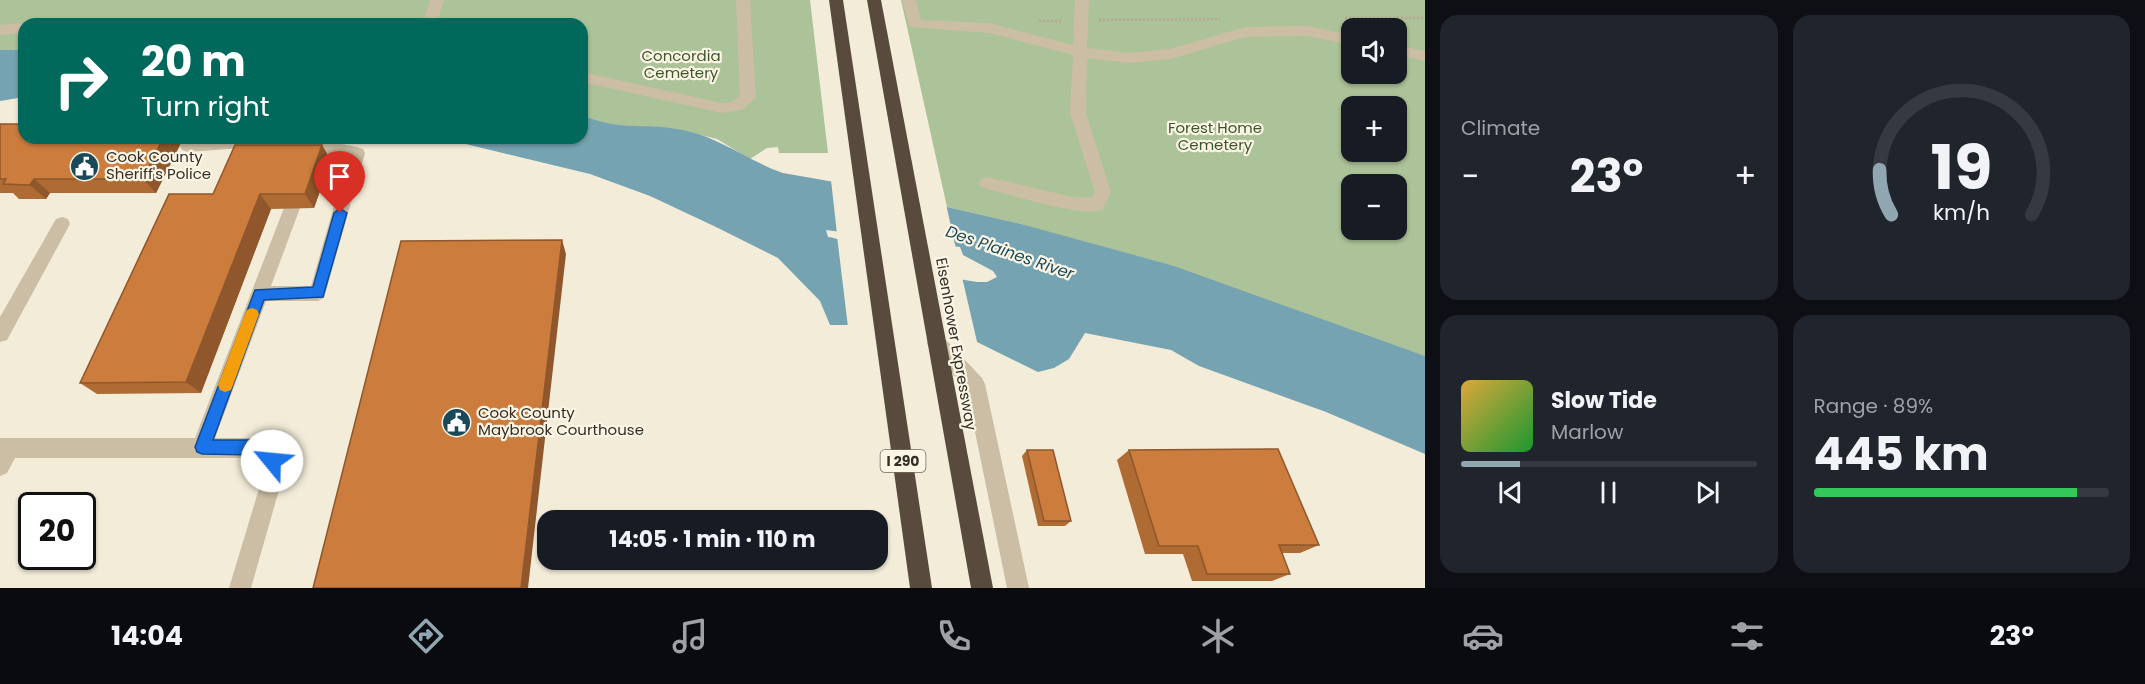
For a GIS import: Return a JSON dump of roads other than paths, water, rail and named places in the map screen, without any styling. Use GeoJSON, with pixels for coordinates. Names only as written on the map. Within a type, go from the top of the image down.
{"type":"FeatureCollection","features":[{"type":"Feature","properties":{"kind":"highway","name":"I 290"},"geometry":{"type":"LineString","coordinates":[[836,0],[921,588]]}},
{"type":"Feature","properties":{"kind":"highway","name":"Eisenhower Expressway"},"geometry":{"type":"LineString","coordinates":[[873,0],[982,588]]}},
{"type":"Feature","properties":{"kind":"lane"},"geometry":{"type":"LineString","coordinates":[[432,18],[437,0]]}},
{"type":"Feature","properties":{"kind":"lane"},"geometry":{"type":"LineString","coordinates":[[588,78],[722,108],[740,105],[748,98],[743,0]]}},
{"type":"Feature","properties":{"kind":"lane"},"geometry":{"type":"LineString","coordinates":[[909,0],[915,24],[989,28],[1081,52],[1129,58],[1151,57],[1181,51],[1245,32],[1307,31],[1341,37]]}},
{"type":"Feature","properties":{"kind":"lane"},"geometry":{"type":"LineString","coordinates":[[987,183],[1072,203],[1096,205],[1103,192],[1078,113],[1082,0]]}},
{"type":"Feature","properties":{"kind":"lane"},"geometry":{"type":"LineString","coordinates":[[0,30],[18,28]]}},
{"type":"Feature","properties":{"kind":"lane"},"geometry":{"type":"LineString","coordinates":[[1407,52],[1425,56]]}},
{"type":"Feature","properties":{"kind":"lane"},"geometry":{"type":"LineString","coordinates":[[188,146],[215,144]]}},
{"type":"Feature","properties":{"kind":"lane"},"geometry":{"type":"LineString","coordinates":[[260,294],[318,293],[357,153],[310,144]]}},
{"type":"Feature","properties":{"kind":"lane"},"geometry":{"type":"LineString","coordinates":[[202,447],[292,208]]}},
{"type":"Feature","properties":{"kind":"lane"},"geometry":{"type":"LineString","coordinates":[[0,334],[62,224]]}},
{"type":"Feature","properties":{"kind":"lane"},"geometry":{"type":"LineString","coordinates":[[936,343],[975,384],[1018,588]]}},
{"type":"Feature","properties":{"kind":"lane"},"geometry":{"type":"LineString","coordinates":[[3,454],[202,447],[263,450],[269,454],[275,469],[240,588]]}},
{"type":"Feature","properties":{"kind":"water"},"geometry":{"type":"Polygon","coordinates":[[[0,50],[18,50],[18,98],[0,101],[0,50]]]}},
{"type":"Feature","properties":{"kind":"water","name":"Des Plaines River"},"geometry":{"type":"Polygon","coordinates":[[[588,117],[619,125],[677,129],[718,142],[783,173],[914,196],[947,207],[1021,224],[1174,266],[1425,356],[1425,454],[1326,412],[1199,366],[1171,350],[1085,333],[1069,359],[1054,368],[1038,372],[977,342],[848,325],[830,325],[820,301],[778,258],[650,196],[590,174],[466,144],[588,144],[588,117]],[[826,230],[828,237],[846,243],[863,255],[895,266],[977,282],[987,282],[997,277],[993,271],[963,255],[960,247],[826,230]]]}},
{"type":"Feature","properties":{"kind":"place","name":"Cook County Sheriff's Police"},"geometry":{"type":"Point","coordinates":[85,166]}},
{"type":"Feature","properties":{"kind":"place","name":"Cook County Maybrook Courthouse"},"geometry":{"type":"Point","coordinates":[457,422]}},
{"type":"Feature","properties":{"kind":"park label","name":"Concordia Cemetery"},"geometry":{"type":"Point","coordinates":[681,64]}},
{"type":"Feature","properties":{"kind":"park label","name":"Forest Home Cemetery"},"geometry":{"type":"Point","coordinates":[1215,136]}}]}
